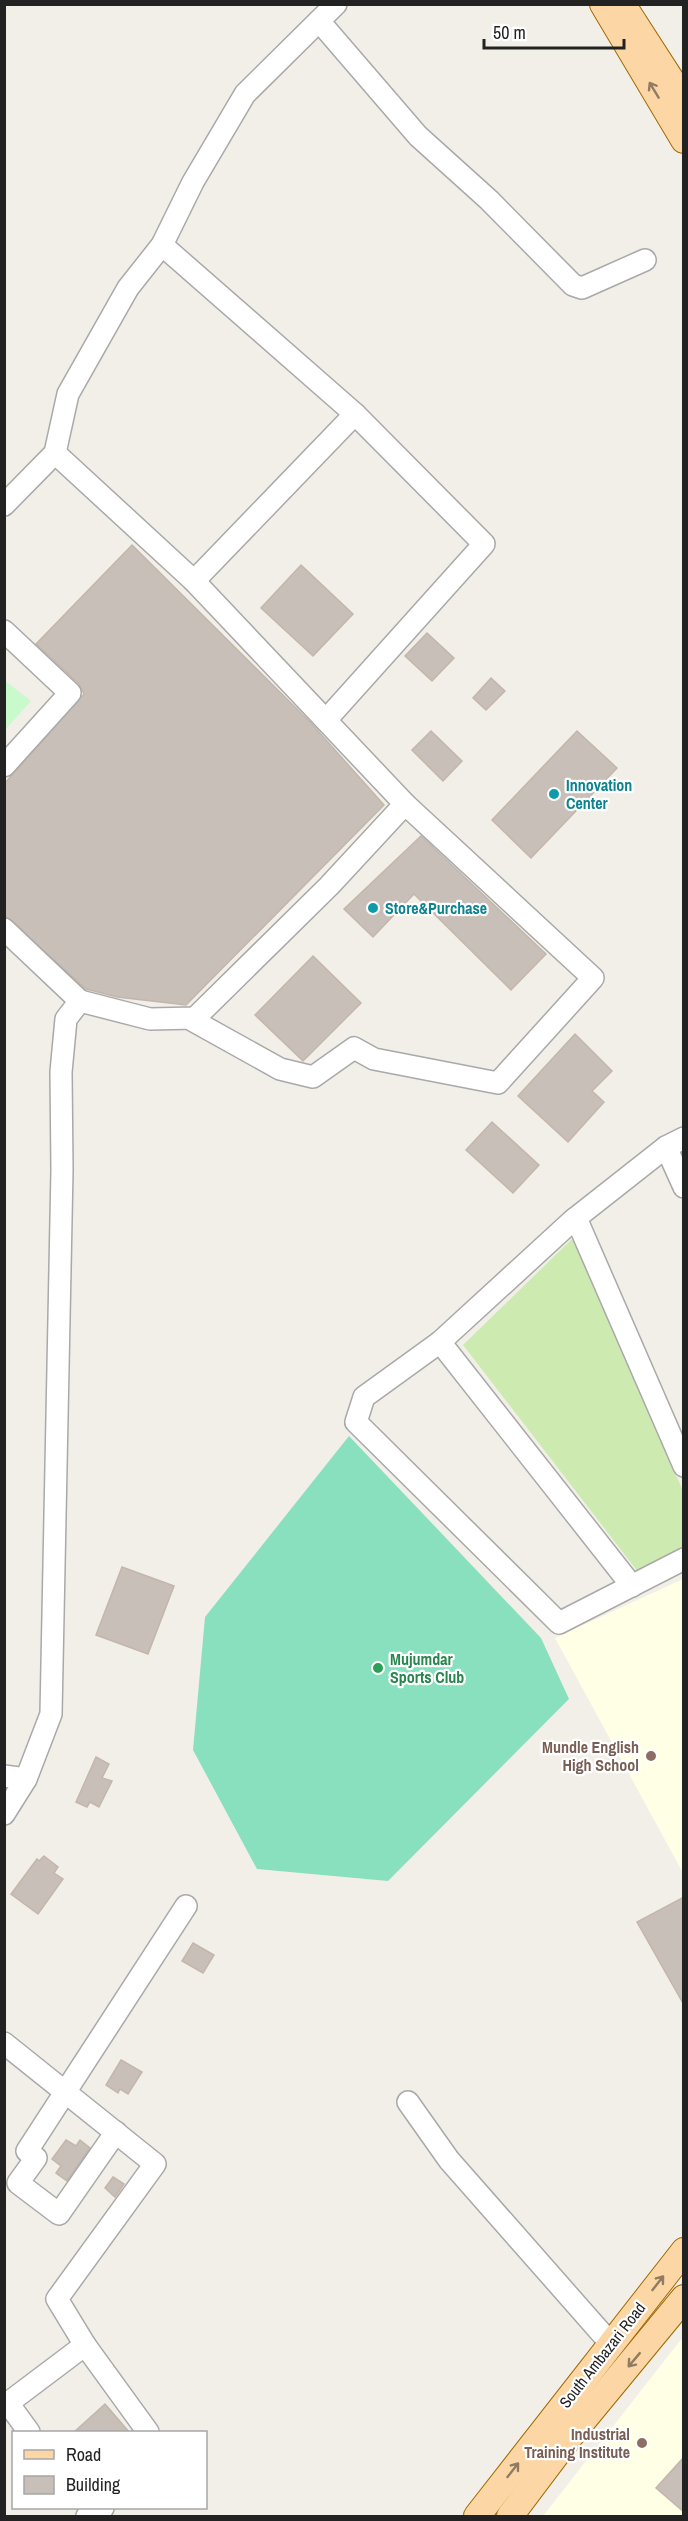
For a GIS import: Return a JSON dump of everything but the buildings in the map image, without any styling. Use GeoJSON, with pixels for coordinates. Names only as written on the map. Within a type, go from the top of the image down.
{"type":"FeatureCollection","features":[{"type":"Feature","properties":{"kind":"main road"},"geometry":{"type":"LineString","coordinates":[[603,4],[684,140]]}},
{"type":"Feature","properties":{"kind":"main road"},"geometry":{"type":"LineString","coordinates":[[622,4],[684,100]]}},
{"type":"Feature","properties":{"kind":"main road","name":"South Ambazari Road"},"geometry":{"type":"LineString","coordinates":[[477,2517],[684,2251]]}},
{"type":"Feature","properties":{"kind":"main road","name":"South Ambazari Road"},"geometry":{"type":"LineString","coordinates":[[510,2517],[571,2435],[684,2298]]}},
{"type":"Feature","properties":{"kind":"street"},"geometry":{"type":"LineString","coordinates":[[4,505],[55,453],[68,394],[128,288],[162,244],[193,182],[244,94],[336,4]]}},
{"type":"Feature","properties":{"kind":"street"},"geometry":{"type":"LineString","coordinates":[[319,21],[418,136],[489,200],[573,285],[582,288],[645,260]]}},
{"type":"Feature","properties":{"kind":"street"},"geometry":{"type":"LineString","coordinates":[[162,244],[355,414],[484,544],[326,720]]}},
{"type":"Feature","properties":{"kind":"street"},"geometry":{"type":"LineString","coordinates":[[194,581],[355,414]]}},
{"type":"Feature","properties":{"kind":"street"},"geometry":{"type":"LineString","coordinates":[[4,929],[80,1001],[150,1019],[192,1020],[280,1070],[313,1077],[354,1048],[374,1059],[498,1083],[593,978],[405,804],[194,581],[55,453]]}},
{"type":"Feature","properties":{"kind":"street"},"geometry":{"type":"LineString","coordinates":[[4,632],[70,693],[4,766]]}},
{"type":"Feature","properties":{"kind":"street"},"geometry":{"type":"LineString","coordinates":[[192,1020],[329,886],[405,804]]}},
{"type":"Feature","properties":{"kind":"street"},"geometry":{"type":"LineString","coordinates":[[4,1814],[26,1779],[51,1714],[62,1192],[61,1072],[66,1019],[80,1001]]}},
{"type":"Feature","properties":{"kind":"street"},"geometry":{"type":"LineString","coordinates":[[684,1187],[675,1142],[576,1218],[440,1342],[364,1397],[356,1422],[559,1623],[684,1559]]}},
{"type":"Feature","properties":{"kind":"street"},"geometry":{"type":"LineString","coordinates":[[576,1218],[684,1466]]}},
{"type":"Feature","properties":{"kind":"street"},"geometry":{"type":"LineString","coordinates":[[440,1342],[632,1586]]}},
{"type":"Feature","properties":{"kind":"street"},"geometry":{"type":"LineString","coordinates":[[4,1776],[26,1779]]}},
{"type":"Feature","properties":{"kind":"street"},"geometry":{"type":"LineString","coordinates":[[116,2132],[59,2214],[18,2182],[36,2158],[27,2151],[186,1906]]}},
{"type":"Feature","properties":{"kind":"street"},"geometry":{"type":"LineString","coordinates":[[4,2043],[155,2164],[57,2300],[84,2345],[147,2431]]}},
{"type":"Feature","properties":{"kind":"street"},"geometry":{"type":"LineString","coordinates":[[408,2102],[450,2160],[611,2344]]}},
{"type":"Feature","properties":{"kind":"street"},"geometry":{"type":"LineString","coordinates":[[28,2431],[8,2403],[84,2345]]}},
{"type":"Feature","properties":{"kind":"shaded area","name":"Mundle English High School"},"geometry":{"type":"Polygon","coordinates":[[[683,1579],[683,1873],[555,1638],[683,1579]]]}},
{"type":"Feature","properties":{"kind":"shaded area","name":"Industrial Training Institute"},"geometry":{"type":"Polygon","coordinates":[[[683,2337],[683,2516],[543,2516],[657,2370],[683,2337]]]}},
{"type":"Feature","properties":{"kind":"green space"},"geometry":{"type":"Polygon","coordinates":[[[4,680],[31,701],[5,730],[4,730],[4,680]]]}},
{"type":"Feature","properties":{"kind":"green space"},"geometry":{"type":"Polygon","coordinates":[[[574,1237],[683,1491],[683,1548],[638,1572],[463,1345],[574,1237]]]}},
{"type":"Feature","properties":{"kind":"green space","name":"Mujumdar Sports Club"},"geometry":{"type":"Polygon","coordinates":[[[349,1436],[541,1638],[569,1699],[388,1881],[257,1869],[193,1750],[205,1617],[349,1436]]]}},
{"type":"Feature","properties":{"kind":"place","name":"Innovation Center"},"geometry":{"type":"Point","coordinates":[554,794]}},
{"type":"Feature","properties":{"kind":"place","name":"Store&Purchase"},"geometry":{"type":"Point","coordinates":[373,908]}},
{"type":"Feature","properties":{"kind":"place","name":"Mujumdar Sports Club"},"geometry":{"type":"Point","coordinates":[378,1668]}},
{"type":"Feature","properties":{"kind":"place","name":"Mundle English High School"},"geometry":{"type":"Point","coordinates":[651,1756]}},
{"type":"Feature","properties":{"kind":"place","name":"Industrial Training Institute"},"geometry":{"type":"Point","coordinates":[642,2443]}}]}
